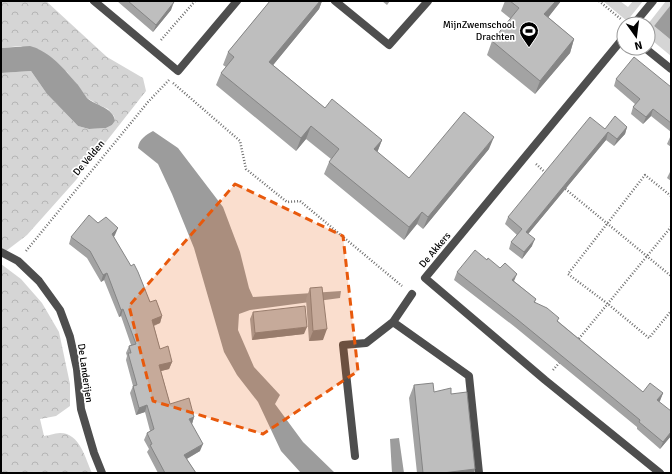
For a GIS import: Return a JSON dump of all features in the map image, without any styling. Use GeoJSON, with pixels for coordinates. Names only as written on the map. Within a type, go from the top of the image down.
{"type":"FeatureCollection","features":[{"type":"Feature","properties":{"kind":"street"},"geometry":{"type":"LineString","coordinates":[[94,1],[178,71],[237,1]]}},
{"type":"Feature","properties":{"kind":"street"},"geometry":{"type":"LineString","coordinates":[[335,1],[389,46],[428,1]]}},
{"type":"Feature","properties":{"kind":"street"},"geometry":{"type":"LineString","coordinates":[[641,16],[653,1]]}},
{"type":"Feature","properties":{"kind":"street","name":"De Akkers"},"geometry":{"type":"LineString","coordinates":[[616,47],[425,278],[545,380],[660,473]]}},
{"type":"Feature","properties":{"kind":"street"},"geometry":{"type":"LineString","coordinates":[[655,56],[671,69]]}},
{"type":"Feature","properties":{"kind":"street","name":"De Landerijen"},"geometry":{"type":"LineString","coordinates":[[1,252],[18,261],[39,281],[60,310],[70,337],[81,409],[94,453],[102,473]]}},
{"type":"Feature","properties":{"kind":"street"},"geometry":{"type":"LineString","coordinates":[[355,456],[343,345],[366,343],[393,322],[412,294]]}},
{"type":"Feature","properties":{"kind":"street"},"geometry":{"type":"LineString","coordinates":[[393,322],[469,376],[479,473]]}},
{"type":"Feature","properties":{"kind":"path"},"geometry":{"type":"LineString","coordinates":[[153,50],[195,1]]}},
{"type":"Feature","properties":{"kind":"path"},"geometry":{"type":"LineString","coordinates":[[599,1],[617,16]]}},
{"type":"Feature","properties":{"kind":"path","name":"De Velden"},"geometry":{"type":"LineString","coordinates":[[18,261],[148,102],[178,71]]}},
{"type":"Feature","properties":{"kind":"path"},"geometry":{"type":"LineString","coordinates":[[169,80],[240,141],[246,169],[287,202],[300,201],[412,294]]}},
{"type":"Feature","properties":{"kind":"path"},"geometry":{"type":"LineString","coordinates":[[527,156],[550,175]]}},
{"type":"Feature","properties":{"kind":"path"},"geometry":{"type":"LineString","coordinates":[[671,196],[645,175],[568,274],[608,304],[649,338],[671,311]]}},
{"type":"Feature","properties":{"kind":"path"},"geometry":{"type":"LineString","coordinates":[[561,185],[671,276]]}},
{"type":"Feature","properties":{"kind":"path"},"geometry":{"type":"LineString","coordinates":[[574,345],[671,227]]}},
{"type":"Feature","properties":{"kind":"path"},"geometry":{"type":"LineString","coordinates":[[545,380],[564,356]]}},
{"type":"Feature","properties":{"kind":"highlighted area"},"geometry":{"type":"Polygon","coordinates":[[[235,184],[343,236],[358,371],[263,434],[153,401],[129,306],[235,184]]]}},
{"type":"Feature","properties":{"kind":"green space"},"geometry":{"type":"Polygon","coordinates":[[[1,1],[46,1],[107,57],[143,78],[146,91],[76,180],[27,235],[6,251],[1,247],[1,73],[31,71],[47,94],[78,126],[89,129],[106,128],[112,125],[115,121],[114,116],[108,109],[87,98],[67,72],[21,46],[1,48],[1,1]]]}},
{"type":"Feature","properties":{"kind":"green space"},"geometry":{"type":"Polygon","coordinates":[[[603,1],[620,1],[628,7],[633,1],[643,1],[631,16],[621,16],[603,1]]]}},
{"type":"Feature","properties":{"kind":"green space"},"geometry":{"type":"Polygon","coordinates":[[[666,1],[671,1],[671,6],[656,24],[656,16],[654,16],[666,1]]]}},
{"type":"Feature","properties":{"kind":"green space"},"geometry":{"type":"Polygon","coordinates":[[[656,28],[671,40],[671,56],[656,44],[656,28]]]}},
{"type":"Feature","properties":{"kind":"green space"},"geometry":{"type":"Polygon","coordinates":[[[1,264],[21,279],[42,303],[59,332],[70,384],[70,406],[56,416],[40,419],[44,436],[60,433],[67,434],[72,437],[81,447],[92,473],[1,473],[1,264]]]}},
{"type":"Feature","properties":{"kind":"shaded area"},"geometry":{"type":"Polygon","coordinates":[[[671,6],[671,40],[656,28],[656,24],[671,6]]]}},
{"type":"Feature","properties":{"kind":"shaded area"},"geometry":{"type":"Polygon","coordinates":[[[30,46],[51,57],[68,73],[87,98],[108,110],[114,116],[115,121],[112,125],[106,128],[89,129],[78,126],[47,94],[31,71],[1,73],[1,48],[30,46]]]}},
{"type":"Feature","properties":{"kind":"shaded area"},"geometry":{"type":"Polygon","coordinates":[[[153,131],[178,148],[223,207],[240,252],[249,288],[253,297],[341,291],[340,298],[250,310],[239,314],[238,330],[254,367],[280,395],[275,404],[303,442],[335,473],[301,473],[281,451],[258,402],[237,375],[224,352],[194,248],[172,194],[158,164],[138,148],[141,140],[153,131]]]}},
{"type":"Feature","properties":{"kind":"shaded area"},"geometry":{"type":"Polygon","coordinates":[[[399,438],[404,473],[392,473],[390,439],[399,438]]]}},
{"type":"Feature","properties":{"kind":"building"},"geometry":{"type":"Polygon","coordinates":[[[128,1],[172,1],[174,2],[156,25],[128,1]]]}},
{"type":"Feature","properties":{"kind":"building"},"geometry":{"type":"Polygon","coordinates":[[[270,1],[320,1],[269,62],[325,108],[332,99],[382,140],[374,149],[409,178],[464,112],[494,137],[428,217],[422,212],[409,227],[329,162],[339,149],[311,126],[301,138],[221,73],[234,57],[228,52],[270,1]]]}},
{"type":"Feature","properties":{"kind":"building"},"geometry":{"type":"Polygon","coordinates":[[[510,1],[556,1],[544,14],[574,39],[540,81],[492,41],[519,8],[510,1]]]}},
{"type":"Feature","properties":{"kind":"building"},"geometry":{"type":"Polygon","coordinates":[[[634,57],[671,87],[671,123],[653,109],[646,117],[633,107],[640,99],[616,79],[634,57]]]}},
{"type":"Feature","properties":{"kind":"building"},"geometry":{"type":"Polygon","coordinates":[[[615,116],[627,127],[617,139],[608,132],[526,232],[535,239],[524,252],[511,242],[522,229],[508,217],[590,117],[605,129],[615,116]]]}},
{"type":"Feature","properties":{"kind":"building"},"geometry":{"type":"Polygon","coordinates":[[[89,215],[98,223],[106,217],[118,228],[112,234],[131,266],[134,264],[150,302],[156,300],[162,316],[152,320],[160,349],[168,346],[172,362],[159,365],[170,404],[189,398],[194,417],[189,419],[203,444],[184,455],[196,473],[165,473],[150,445],[152,444],[147,433],[154,429],[147,405],[139,408],[133,386],[137,385],[128,353],[131,353],[129,346],[136,344],[123,309],[121,310],[107,273],[103,275],[90,251],[71,237],[89,215]]]}},
{"type":"Feature","properties":{"kind":"building"},"geometry":{"type":"Polygon","coordinates":[[[475,250],[500,268],[505,263],[517,274],[512,280],[536,299],[534,302],[547,308],[559,318],[557,321],[643,392],[650,383],[663,393],[657,400],[671,411],[671,432],[663,442],[639,422],[640,420],[457,272],[475,250]]]}},
{"type":"Feature","properties":{"kind":"building"},"geometry":{"type":"Polygon","coordinates":[[[322,287],[327,329],[313,331],[310,288],[322,287]]]}},
{"type":"Feature","properties":{"kind":"building"},"geometry":{"type":"Polygon","coordinates":[[[305,306],[307,327],[255,333],[253,312],[305,306]]]}},
{"type":"Feature","properties":{"kind":"building"},"geometry":{"type":"Polygon","coordinates":[[[433,383],[434,392],[451,388],[451,394],[467,392],[475,469],[443,473],[423,473],[414,385],[433,383]]]}},
{"type":"Feature","properties":{"kind":"place","name":"MijnZwemschool Drachten"},"geometry":{"type":"Point","coordinates":[529,48]}}]}
